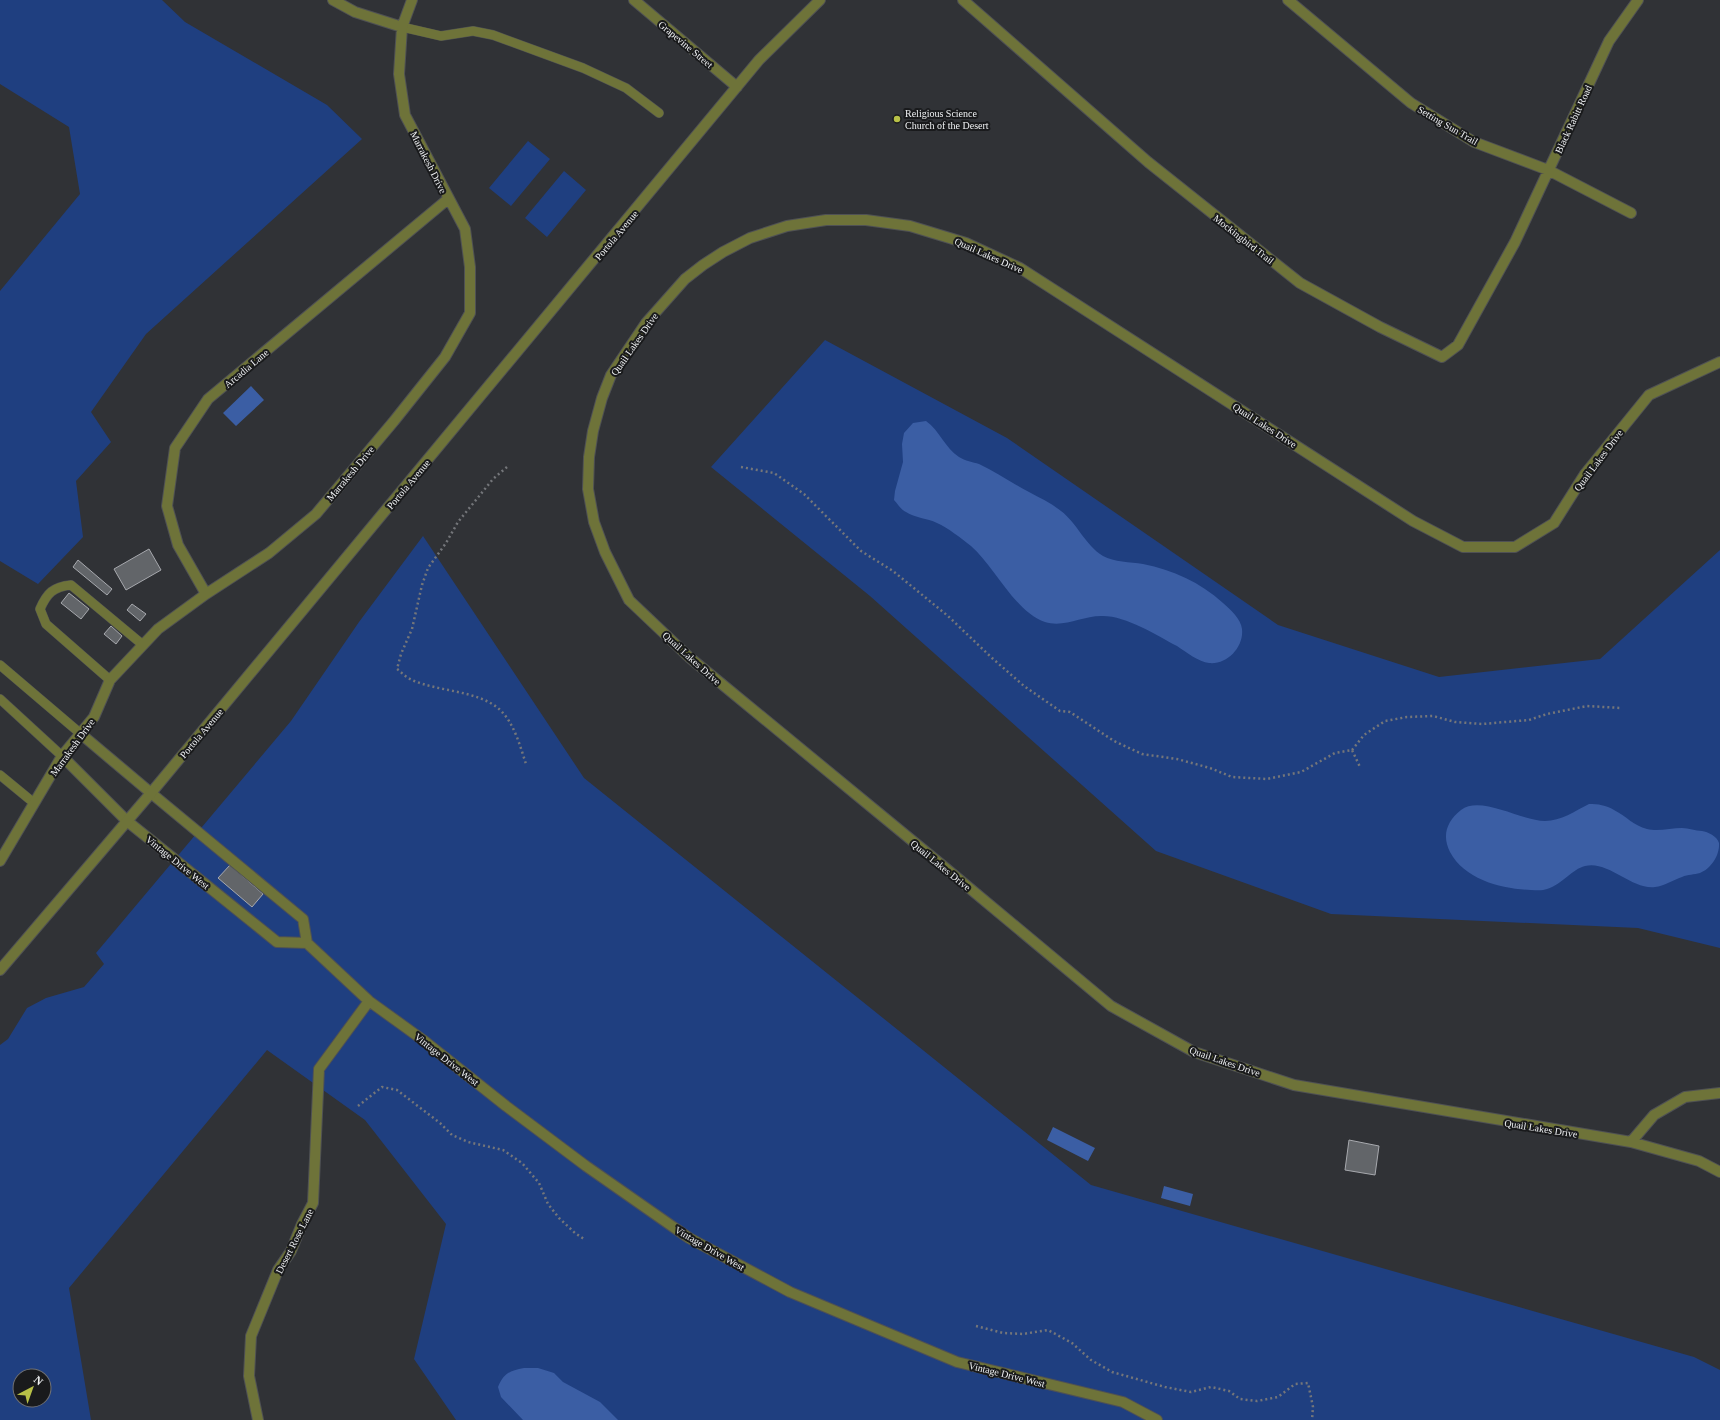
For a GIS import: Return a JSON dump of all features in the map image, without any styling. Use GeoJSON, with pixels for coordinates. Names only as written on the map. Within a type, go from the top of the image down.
{"type":"FeatureCollection","features":[{"type":"Feature","properties":{"kind":"street"},"geometry":{"type":"LineString","coordinates":[[333,0],[355,12],[402,27]]}},
{"type":"Feature","properties":{"kind":"street","name":"Marrakesh Drive"},"geometry":{"type":"LineString","coordinates":[[2,854],[62,756],[94,717],[110,680],[158,629],[206,594],[269,553],[316,514],[394,421],[445,357],[470,313],[470,267],[465,229],[405,115],[399,74],[402,27],[412,0]]}},
{"type":"Feature","properties":{"kind":"street","name":"Grapevine Street"},"geometry":{"type":"LineString","coordinates":[[634,0],[737,87]]}},
{"type":"Feature","properties":{"kind":"street","name":"Portola Avenue"},"geometry":{"type":"LineString","coordinates":[[0,970],[151,793],[737,87],[760,60],[820,0]]}},
{"type":"Feature","properties":{"kind":"street","name":"Mockingbird Trail"},"geometry":{"type":"LineString","coordinates":[[963,0],[1148,162],[1300,283],[1380,327],[1442,357],[1458,345],[1515,242]]}},
{"type":"Feature","properties":{"kind":"street","name":"Setting Sun Trail"},"geometry":{"type":"LineString","coordinates":[[1288,0],[1411,103],[1474,142],[1548,170],[1631,213]]}},
{"type":"Feature","properties":{"kind":"street","name":"Black Rabitt Road"},"geometry":{"type":"LineString","coordinates":[[1515,242],[1609,42],[1638,0]]}},
{"type":"Feature","properties":{"kind":"street","name":"Arcadia Lane"},"geometry":{"type":"LineString","coordinates":[[206,594],[178,545],[167,506],[175,448],[208,399],[448,199]]}},
{"type":"Feature","properties":{"kind":"street","name":"Quail Lakes Drive"},"geometry":{"type":"LineString","coordinates":[[1720,362],[1649,395],[1585,474],[1554,523],[1515,547],[1463,547],[1413,521],[1020,268],[966,243],[910,226],[866,220],[826,220],[787,226],[750,238],[723,252],[703,265],[685,280],[646,323],[611,375],[602,398],[593,431],[589,457],[588,489],[594,522],[605,552],[629,600],[688,657],[986,901],[1111,1006],[1194,1052],[1294,1085],[1631,1142],[1699,1162],[1720,1172]]}},
{"type":"Feature","properties":{"kind":"street"},"geometry":{"type":"LineString","coordinates":[[81,734],[303,919],[307,943]]}},
{"type":"Feature","properties":{"kind":"street","name":"Vintage Drive West"},"geometry":{"type":"LineString","coordinates":[[62,756],[127,821],[277,942],[307,943],[369,1001],[423,1040],[580,1162],[689,1238],[790,1292],[957,1362],[1123,1402],[1157,1420]]}},
{"type":"Feature","properties":{"kind":"street","name":"Desert Rose Lane"},"geometry":{"type":"LineString","coordinates":[[258,1420],[249,1376],[251,1336],[278,1270],[291,1251],[302,1224],[314,1203],[319,1069],[369,1001]]}},
{"type":"Feature","properties":{"kind":"street"},"geometry":{"type":"LineString","coordinates":[[1631,1142],[1654,1115],[1685,1097],[1720,1094]]}},
{"type":"Feature","properties":{"kind":"lane"},"geometry":{"type":"LineString","coordinates":[[402,27],[441,36],[473,30],[493,35],[583,68],[626,88],[659,113]]}},
{"type":"Feature","properties":{"kind":"lane"},"geometry":{"type":"LineString","coordinates":[[110,680],[46,624],[40,609],[45,597],[59,586],[71,585],[143,645]]}},
{"type":"Feature","properties":{"kind":"lane"},"geometry":{"type":"LineString","coordinates":[[0,666],[81,734]]}},
{"type":"Feature","properties":{"kind":"lane"},"geometry":{"type":"LineString","coordinates":[[0,699],[62,756]]}},
{"type":"Feature","properties":{"kind":"lane"},"geometry":{"type":"LineString","coordinates":[[0,775],[34,803]]}},
{"type":"Feature","properties":{"kind":"path"},"geometry":{"type":"LineString","coordinates":[[507,467],[493,479],[458,522],[446,543],[428,568],[422,585],[412,629],[401,654],[397,669],[411,680],[425,685],[467,694],[499,709],[506,717],[517,737],[526,764]]}},
{"type":"Feature","properties":{"kind":"path"},"geometry":{"type":"LineString","coordinates":[[741,467],[774,473],[804,494],[861,551],[893,571],[948,616],[1024,686],[1060,711],[1070,712],[1114,741],[1142,754],[1184,761],[1210,768],[1232,777],[1267,778],[1301,772],[1335,753],[1352,750],[1364,735],[1385,721],[1408,717],[1433,716],[1455,722],[1482,724],[1529,720],[1547,714],[1587,706],[1621,708]]}},
{"type":"Feature","properties":{"kind":"path"},"geometry":{"type":"LineString","coordinates":[[1352,750],[1360,767]]}},
{"type":"Feature","properties":{"kind":"path"},"geometry":{"type":"LineString","coordinates":[[358,1106],[382,1087],[397,1090],[440,1123],[452,1135],[468,1142],[503,1150],[522,1163],[539,1183],[548,1204],[559,1218],[584,1239]]}},
{"type":"Feature","properties":{"kind":"path"},"geometry":{"type":"LineString","coordinates":[[976,1326],[1003,1333],[1024,1334],[1048,1330],[1072,1343],[1091,1360],[1112,1372],[1165,1388],[1191,1392],[1211,1387],[1229,1391],[1240,1399],[1257,1401],[1278,1397],[1295,1384],[1308,1383],[1313,1407],[1312,1420]]}},
{"type":"Feature","properties":{"kind":"shaded area"},"geometry":{"type":"Polygon","coordinates":[[[0,0],[162,0],[185,22],[327,105],[362,139],[146,334],[91,412],[111,442],[76,481],[83,537],[38,584],[0,561],[0,291],[80,194],[69,127],[0,84],[0,0]]]}},
{"type":"Feature","properties":{"kind":"shaded area"},"geometry":{"type":"Polygon","coordinates":[[[528,141],[550,159],[511,206],[489,188],[528,141]]]}},
{"type":"Feature","properties":{"kind":"shaded area"},"geometry":{"type":"Polygon","coordinates":[[[564,171],[586,190],[547,237],[525,218],[564,171]]]}},
{"type":"Feature","properties":{"kind":"shaded area"},"geometry":{"type":"Polygon","coordinates":[[[825,340],[1007,438],[1278,625],[1439,677],[1600,659],[1720,550],[1720,948],[1638,928],[1331,914],[1156,851],[870,596],[711,467],[825,340]]]}},
{"type":"Feature","properties":{"kind":"shaded area"},"geometry":{"type":"Polygon","coordinates":[[[251,386],[264,400],[236,426],[223,413],[251,386]]]}},
{"type":"Feature","properties":{"kind":"shaded area"},"geometry":{"type":"Polygon","coordinates":[[[926,421],[950,449],[959,457],[985,467],[1061,511],[1067,516],[1091,546],[1103,556],[1117,561],[1143,564],[1175,573],[1205,589],[1226,605],[1240,622],[1242,636],[1233,654],[1216,663],[1205,662],[1188,654],[1150,631],[1130,622],[1110,617],[1101,616],[1059,624],[1045,622],[1034,617],[1014,599],[980,555],[971,546],[941,525],[933,521],[913,516],[904,511],[894,500],[903,462],[902,444],[904,433],[913,423],[926,421]]]}},
{"type":"Feature","properties":{"kind":"shaded area"},"geometry":{"type":"Polygon","coordinates":[[[423,536],[584,778],[1091,1185],[1694,1357],[1720,1370],[1720,1420],[456,1420],[414,1359],[446,1224],[365,1120],[267,1050],[69,1288],[91,1420],[0,1420],[0,1045],[8,1039],[27,1008],[46,998],[84,987],[104,964],[96,953],[291,721],[359,622],[423,536]]]}},
{"type":"Feature","properties":{"kind":"shaded area"},"geometry":{"type":"Polygon","coordinates":[[[1589,804],[1608,807],[1642,828],[1656,830],[1685,828],[1707,832],[1714,836],[1718,841],[1718,852],[1714,861],[1704,871],[1698,874],[1684,876],[1655,887],[1646,887],[1602,867],[1594,865],[1585,866],[1576,870],[1553,887],[1541,890],[1531,890],[1508,888],[1485,881],[1475,876],[1465,870],[1457,862],[1450,852],[1446,840],[1447,830],[1452,819],[1461,810],[1469,806],[1479,805],[1490,807],[1535,820],[1551,821],[1589,804]]]}},
{"type":"Feature","properties":{"kind":"shaded area"},"geometry":{"type":"Polygon","coordinates":[[[1053,1127],[1095,1148],[1088,1161],[1047,1140],[1053,1127]]]}},
{"type":"Feature","properties":{"kind":"shaded area"},"geometry":{"type":"Polygon","coordinates":[[[1164,1186],[1193,1194],[1190,1206],[1161,1198],[1164,1186]]]}},
{"type":"Feature","properties":{"kind":"shaded area"},"geometry":{"type":"Polygon","coordinates":[[[524,1368],[538,1368],[554,1373],[563,1382],[600,1402],[618,1420],[523,1420],[501,1397],[498,1387],[502,1379],[508,1373],[524,1368]]]}},
{"type":"Feature","properties":{"kind":"building"},"geometry":{"type":"Polygon","coordinates":[[[149,549],[161,570],[126,590],[114,569],[149,549]]]}},
{"type":"Feature","properties":{"kind":"building"},"geometry":{"type":"Polygon","coordinates":[[[78,560],[112,589],[107,595],[73,567],[78,560]]]}},
{"type":"Feature","properties":{"kind":"building"},"geometry":{"type":"Polygon","coordinates":[[[69,593],[89,609],[81,619],[61,603],[69,593]]]}},
{"type":"Feature","properties":{"kind":"building"},"geometry":{"type":"Polygon","coordinates":[[[132,604],[146,614],[140,621],[127,610],[132,604]]]}},
{"type":"Feature","properties":{"kind":"building"},"geometry":{"type":"Polygon","coordinates":[[[111,626],[122,636],[116,644],[104,634],[111,626]]]}},
{"type":"Feature","properties":{"kind":"building"},"geometry":{"type":"Polygon","coordinates":[[[230,865],[263,894],[252,907],[218,878],[230,865]]]}},
{"type":"Feature","properties":{"kind":"building"},"geometry":{"type":"Polygon","coordinates":[[[1349,1140],[1379,1146],[1375,1175],[1345,1170],[1349,1140]]]}},
{"type":"Feature","properties":{"kind":"place","name":"Religious Science Church of the Desert"},"geometry":{"type":"Point","coordinates":[897,119]}}]}
